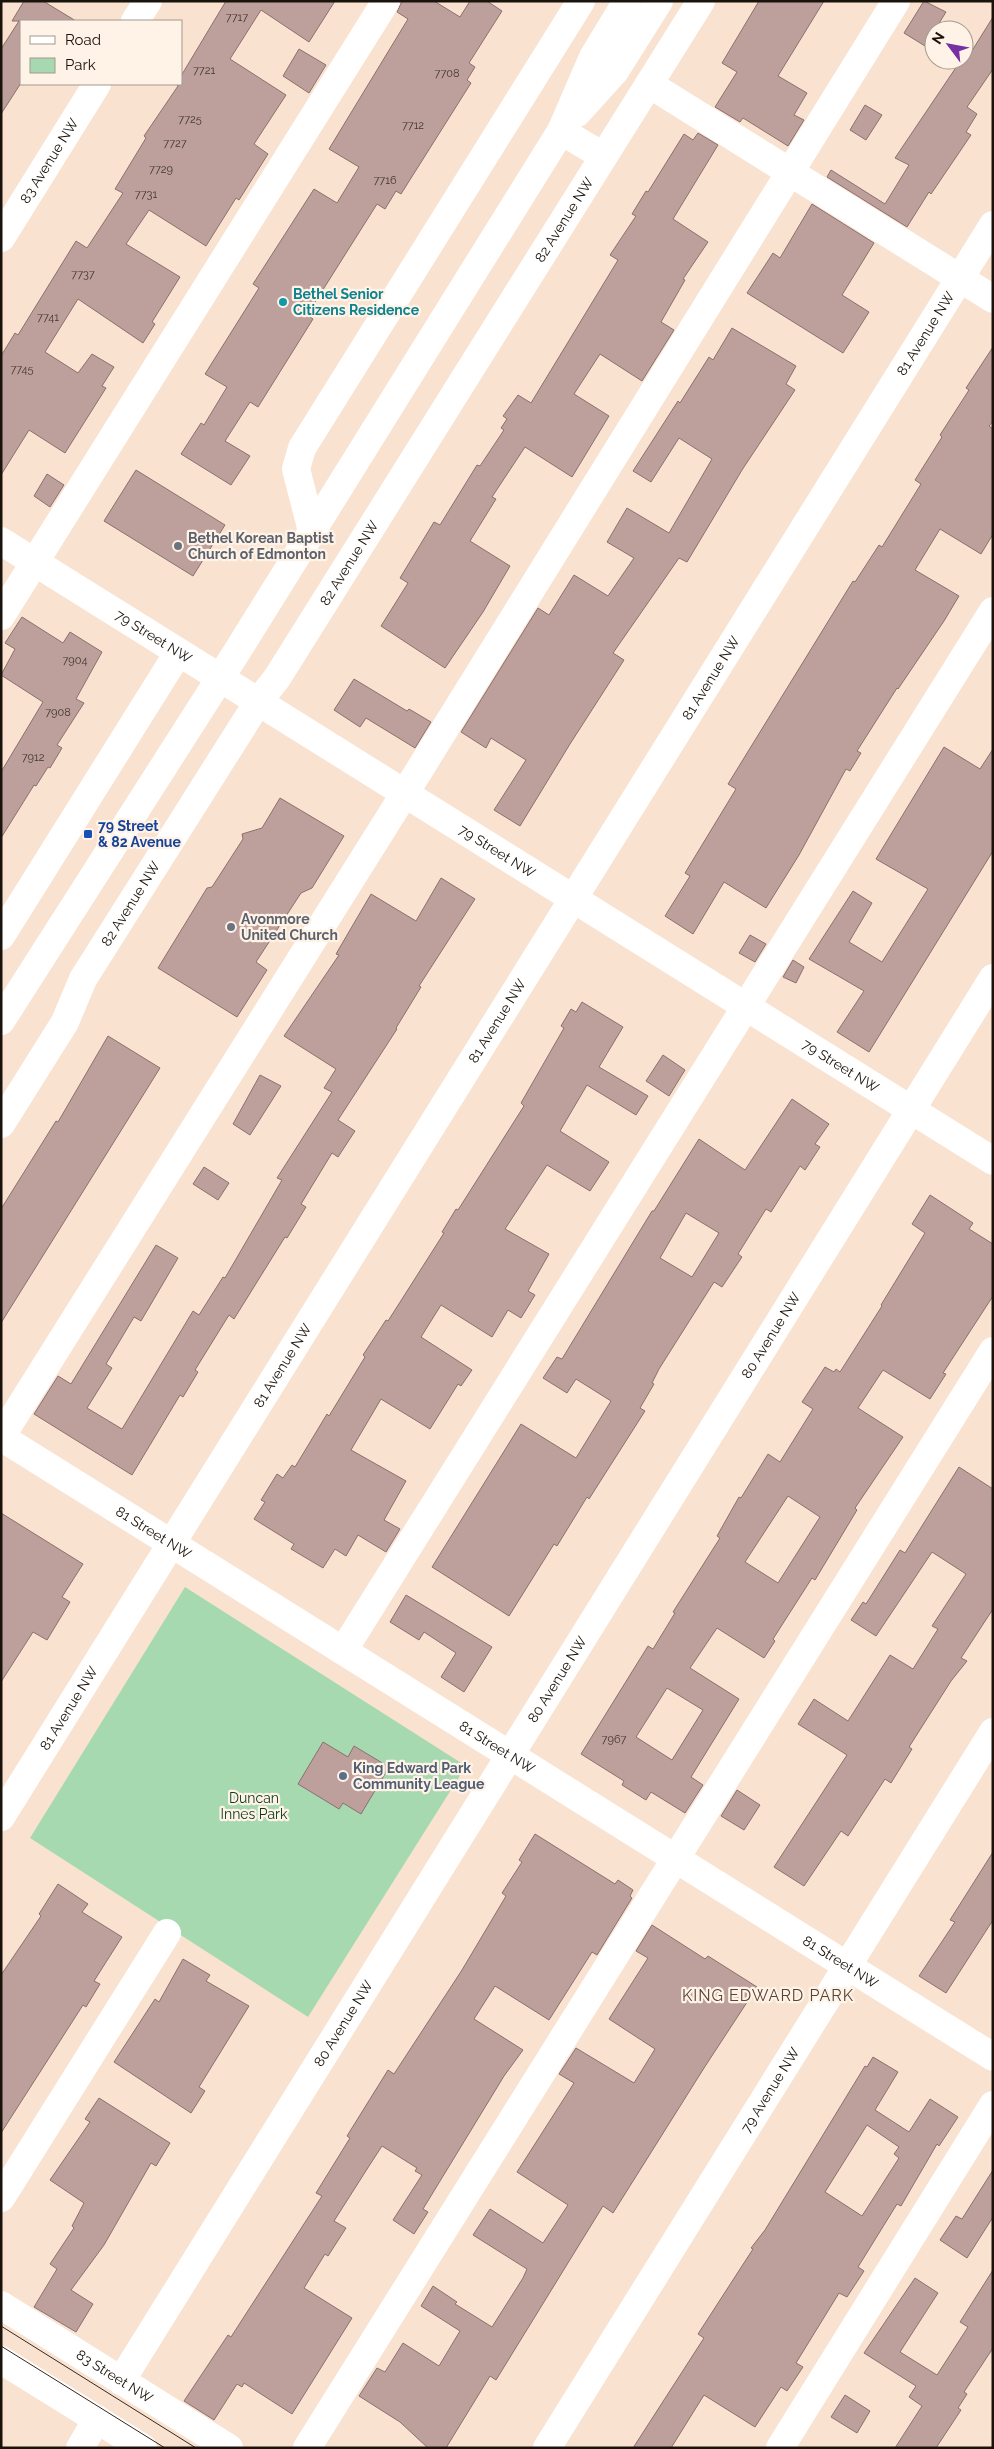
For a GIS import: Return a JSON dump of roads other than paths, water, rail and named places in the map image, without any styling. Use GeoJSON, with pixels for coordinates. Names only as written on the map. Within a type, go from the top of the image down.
{"type":"FeatureCollection","features":[{"type":"Feature","properties":{"kind":"street"},"geometry":{"type":"LineString","coordinates":[[136,20],[148,1]]}},
{"type":"Feature","properties":{"kind":"street"},"geometry":{"type":"LineString","coordinates":[[1,616],[386,1]]}},
{"type":"Feature","properties":{"kind":"street"},"geometry":{"type":"LineString","coordinates":[[312,531],[296,468],[302,448],[581,1]]}},
{"type":"Feature","properties":{"kind":"street"},"geometry":{"type":"LineString","coordinates":[[1,1022],[220,678],[561,131],[593,57],[627,1]]}},
{"type":"Feature","properties":{"kind":"street"},"geometry":{"type":"LineString","coordinates":[[561,131],[615,71],[659,1]]}},
{"type":"Feature","properties":{"kind":"street","name":"82 Avenue NW"},"geometry":{"type":"LineString","coordinates":[[1,1124],[65,1022],[83,979],[258,702],[282,670],[701,1]]}},
{"type":"Feature","properties":{"kind":"street"},"geometry":{"type":"LineString","coordinates":[[1,1437],[405,793],[896,1]]}},
{"type":"Feature","properties":{"kind":"street"},"geometry":{"type":"LineString","coordinates":[[649,84],[993,299]]}},
{"type":"Feature","properties":{"kind":"street","name":"83 Avenue NW"},"geometry":{"type":"LineString","coordinates":[[1,238],[96,85]]}},
{"type":"Feature","properties":{"kind":"street"},"geometry":{"type":"LineString","coordinates":[[561,131],[603,156]]}},
{"type":"Feature","properties":{"kind":"street","name":"81 Avenue NW"},"geometry":{"type":"LineString","coordinates":[[1,1818],[993,225]]}},
{"type":"Feature","properties":{"kind":"street","name":"79 Street NW"},"geometry":{"type":"LineString","coordinates":[[1,542],[993,1161]]}},
{"type":"Feature","properties":{"kind":"street"},"geometry":{"type":"LineString","coordinates":[[343,1650],[993,611]]}},
{"type":"Feature","properties":{"kind":"street"},"geometry":{"type":"LineString","coordinates":[[1,936],[178,653]]}},
{"type":"Feature","properties":{"kind":"street","name":"80 Avenue NW"},"geometry":{"type":"LineString","coordinates":[[121,2381],[993,978]]}},
{"type":"Feature","properties":{"kind":"street"},"geometry":{"type":"LineString","coordinates":[[307,2448],[993,1351]]}},
{"type":"Feature","properties":{"kind":"street","name":"81 Street NW"},"geometry":{"type":"LineString","coordinates":[[1,1437],[993,2057]]}},
{"type":"Feature","properties":{"kind":"street","name":"79 Avenue NW"},"geometry":{"type":"LineString","coordinates":[[547,2448],[993,1732]]}},
{"type":"Feature","properties":{"kind":"street"},"geometry":{"type":"LineString","coordinates":[[1,2198],[167,1933]]}},
{"type":"Feature","properties":{"kind":"street"},"geometry":{"type":"LineString","coordinates":[[780,2448],[993,2105]]}},
{"type":"Feature","properties":{"kind":"street","name":"83 Street NW"},"geometry":{"type":"LineString","coordinates":[[1,2305],[229,2448]]}},
{"type":"Feature","properties":{"kind":"street"},"geometry":{"type":"LineString","coordinates":[[1,2360],[143,2448]]}},
{"type":"Feature","properties":{"kind":"street"},"geometry":{"type":"LineString","coordinates":[[80,2448],[97,2420]]}},
{"type":"Feature","properties":{"kind":"tram line"},"geometry":{"type":"LineString","coordinates":[[1,2326],[196,2448]]}},
{"type":"Feature","properties":{"kind":"tram line"},"geometry":{"type":"LineString","coordinates":[[1,2346],[165,2448]]}},
{"type":"Feature","properties":{"kind":"place","name":"Bethel Senior Citizens Residence"},"geometry":{"type":"Point","coordinates":[283,302]}},
{"type":"Feature","properties":{"kind":"place","name":"Bethel Korean Baptist Church of Edmonton"},"geometry":{"type":"Point","coordinates":[178,546]}},
{"type":"Feature","properties":{"kind":"place","name":"79 Street & 82 Avenue"},"geometry":{"type":"Point","coordinates":[88,834]}},
{"type":"Feature","properties":{"kind":"place","name":"Avonmore United Church"},"geometry":{"type":"Point","coordinates":[231,927]}},
{"type":"Feature","properties":{"kind":"place","name":"King Edward Park Community League"},"geometry":{"type":"Point","coordinates":[343,1776]}},
{"type":"Feature","properties":{"kind":"district","name":"KING EDWARD PARK"},"geometry":{"type":"Point","coordinates":[768,1995]}},
{"type":"Feature","properties":{"kind":"park label","name":"Duncan Innes Park"},"geometry":{"type":"Point","coordinates":[254,1806]}}]}
